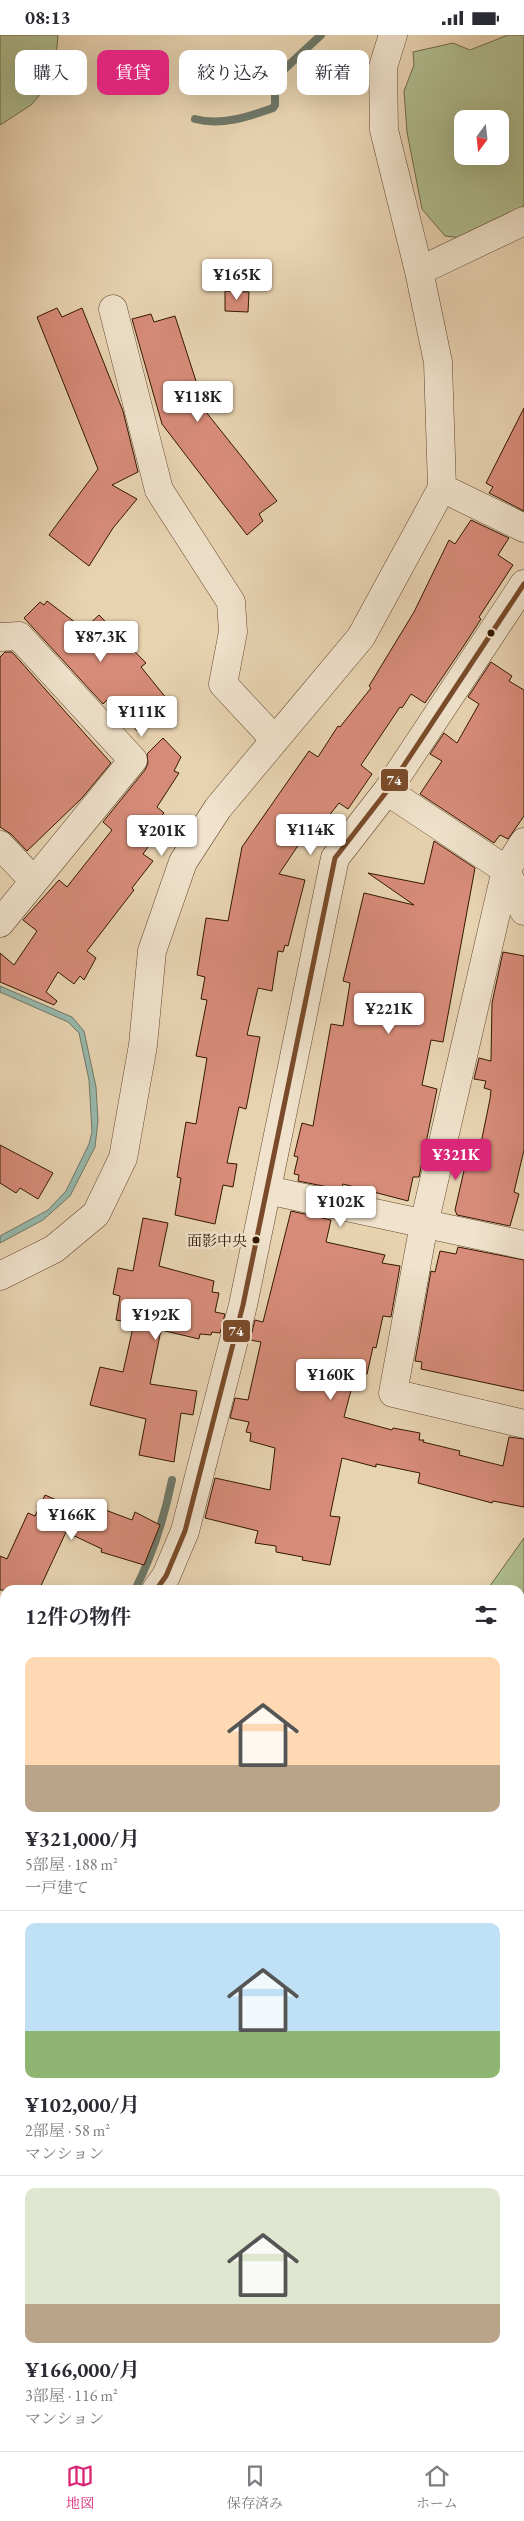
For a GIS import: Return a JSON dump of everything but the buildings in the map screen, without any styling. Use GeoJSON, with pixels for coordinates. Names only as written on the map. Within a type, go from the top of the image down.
{"type":"FeatureCollection","features":[{"type":"Feature","properties":{"kind":"street"},"geometry":{"type":"LineString","coordinates":[[0,1276],[54,1249],[96,1213],[123,1158],[143,1045],[152,951],[183,862],[218,808],[361,637],[442,488],[438,362],[419,271],[384,130],[383,67],[393,35]]}},
{"type":"Feature","properties":{"kind":"street"},"geometry":{"type":"LineString","coordinates":[[419,271],[524,221]]}},
{"type":"Feature","properties":{"kind":"street"},"geometry":{"type":"LineString","coordinates":[[113,309],[159,489],[231,602],[233,632],[223,684],[275,740]]}},
{"type":"Feature","properties":{"kind":"street"},"geometry":{"type":"LineString","coordinates":[[442,488],[524,528]]}},
{"type":"Feature","properties":{"kind":"street"},"geometry":{"type":"LineString","coordinates":[[160,1585],[166,1576],[185,1531],[243,1305],[335,857],[387,791],[524,584]]}},
{"type":"Feature","properties":{"kind":"street"},"geometry":{"type":"LineString","coordinates":[[0,637],[19,636],[133,760],[0,923]]}},
{"type":"Feature","properties":{"kind":"street"},"geometry":{"type":"LineString","coordinates":[[387,791],[506,870],[524,911]]}},
{"type":"Feature","properties":{"kind":"street"},"geometry":{"type":"LineString","coordinates":[[524,841],[506,870],[424,1224],[393,1393],[524,1424]]}},
{"type":"Feature","properties":{"kind":"street"},"geometry":{"type":"LineString","coordinates":[[0,845],[34,881]]}},
{"type":"Feature","properties":{"kind":"street"},"geometry":{"type":"LineString","coordinates":[[267,1190],[524,1245]]}},
{"type":"Feature","properties":{"kind":"green space"},"geometry":{"type":"Polygon","coordinates":[[[0,35],[58,35],[57,50],[15,50],[15,95],[40,95],[31,105],[0,125],[0,35]]]}},
{"type":"Feature","properties":{"kind":"green space"},"geometry":{"type":"Polygon","coordinates":[[[508,35],[524,35],[524,205],[519,212],[462,238],[445,236],[422,209],[407,132],[404,91],[414,65],[413,52],[453,43],[470,50],[508,35]]]}},
{"type":"Feature","properties":{"kind":"green space"},"geometry":{"type":"Polygon","coordinates":[[[524,1538],[524,1585],[491,1585],[524,1538]]]}},
{"type":"Feature","properties":{"kind":"water"},"geometry":{"type":"Polygon","coordinates":[[[0,986],[72,1017],[84,1031],[96,1087],[98,1121],[95,1147],[70,1196],[43,1220],[0,1243],[0,1236],[48,1210],[66,1191],[89,1144],[92,1132],[89,1080],[79,1033],[68,1022],[0,992],[0,986]]]}},
{"type":"Feature","properties":{"kind":"waterway"},"geometry":{"type":"LineString","coordinates":[[195,119],[225,121],[273,108],[275,105],[275,81],[278,75],[321,35]]}},
{"type":"Feature","properties":{"kind":"waterway"},"geometry":{"type":"LineString","coordinates":[[137,1585],[157,1536],[172,1480]]}},
{"type":"Feature","properties":{"kind":"transit line","name":"74"},"geometry":{"type":"LineString","coordinates":[[160,1585],[166,1576],[185,1531],[243,1305],[335,858],[387,791],[524,584]]}},
{"type":"Feature","properties":{"kind":"place","name":"面影中央"},"geometry":{"type":"Point","coordinates":[256,1240]}}]}
